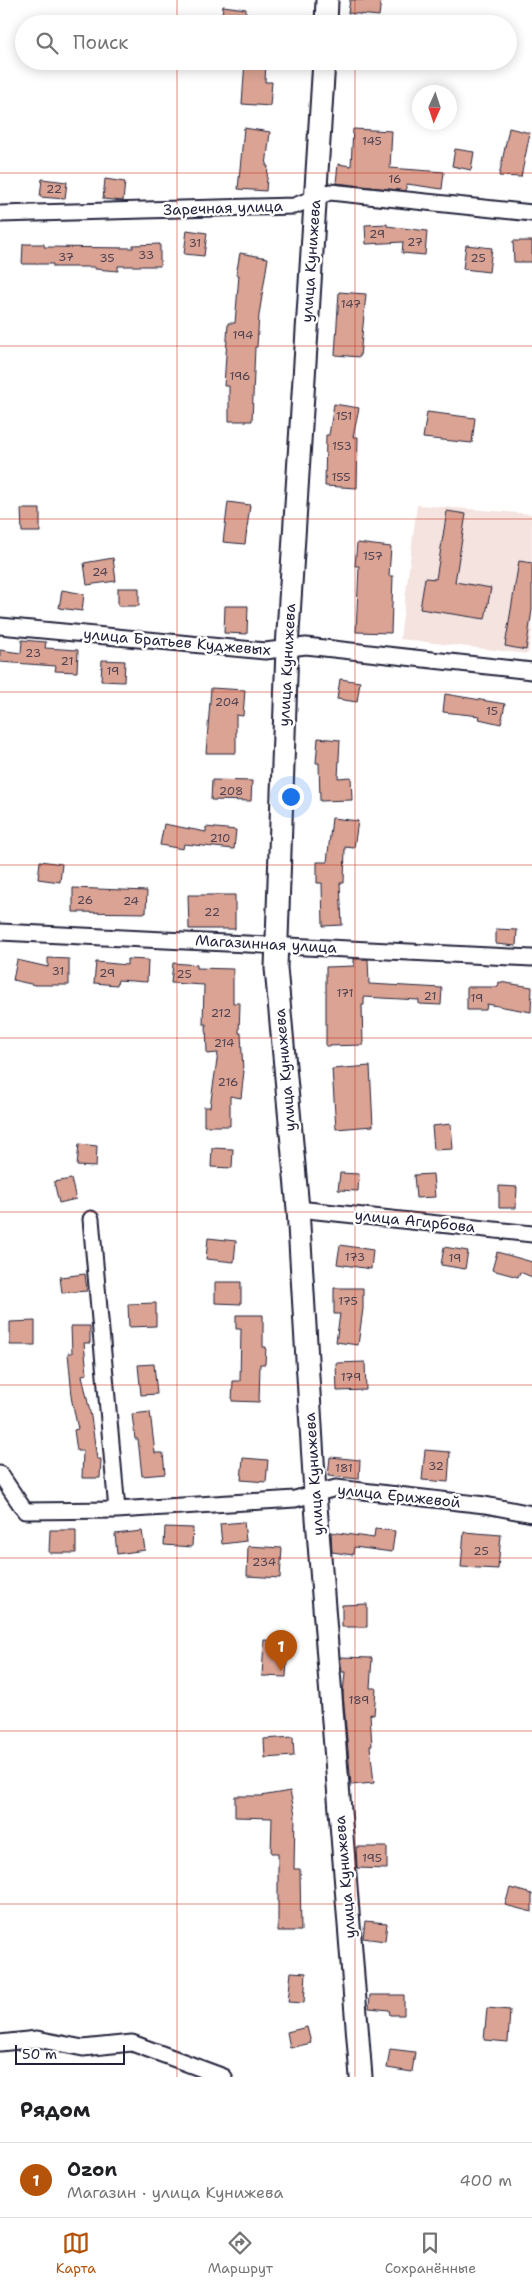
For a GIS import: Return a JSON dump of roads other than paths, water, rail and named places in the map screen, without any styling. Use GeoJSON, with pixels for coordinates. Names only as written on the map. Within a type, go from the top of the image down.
{"type":"FeatureCollection","features":[{"type":"Feature","properties":{"kind":"street"},"geometry":{"type":"LineString","coordinates":[[326,15],[327,0]]}},
{"type":"Feature","properties":{"kind":"street","name":"улица Кунижева"},"geometry":{"type":"LineString","coordinates":[[323,70],[287,648],[276,968],[298,1209],[315,1493],[361,2077]]}},
{"type":"Feature","properties":{"kind":"street","name":"Заречная улица"},"geometry":{"type":"LineString","coordinates":[[0,214],[294,206],[330,192],[532,213]]}},
{"type":"Feature","properties":{"kind":"street","name":"улица Братьев Куджевых"},"geometry":{"type":"LineString","coordinates":[[0,626],[265,651],[306,646],[532,671]]}},
{"type":"Feature","properties":{"kind":"street","name":"Магазинная улица"},"geometry":{"type":"LineString","coordinates":[[0,932],[277,944],[532,958]]}},
{"type":"Feature","properties":{"kind":"street","name":"улица Агирбова"},"geometry":{"type":"LineString","coordinates":[[298,1209],[532,1234]]}},
{"type":"Feature","properties":{"kind":"street"},"geometry":{"type":"LineString","coordinates":[[91,1219],[117,1510]]}},
{"type":"Feature","properties":{"kind":"street","name":"улица Ерижевой"},"geometry":{"type":"LineString","coordinates":[[0,1474],[25,1511],[117,1510],[295,1499],[336,1488],[485,1505],[532,1514]]}},
{"type":"Feature","properties":{"kind":"street"},"geometry":{"type":"LineString","coordinates":[[0,2043],[37,2039],[83,2048],[132,2042],[224,2077]]}},
{"type":"Feature","properties":{"kind":"place","name":"Ozon"},"geometry":{"type":"Point","coordinates":[281,1671]}}]}
